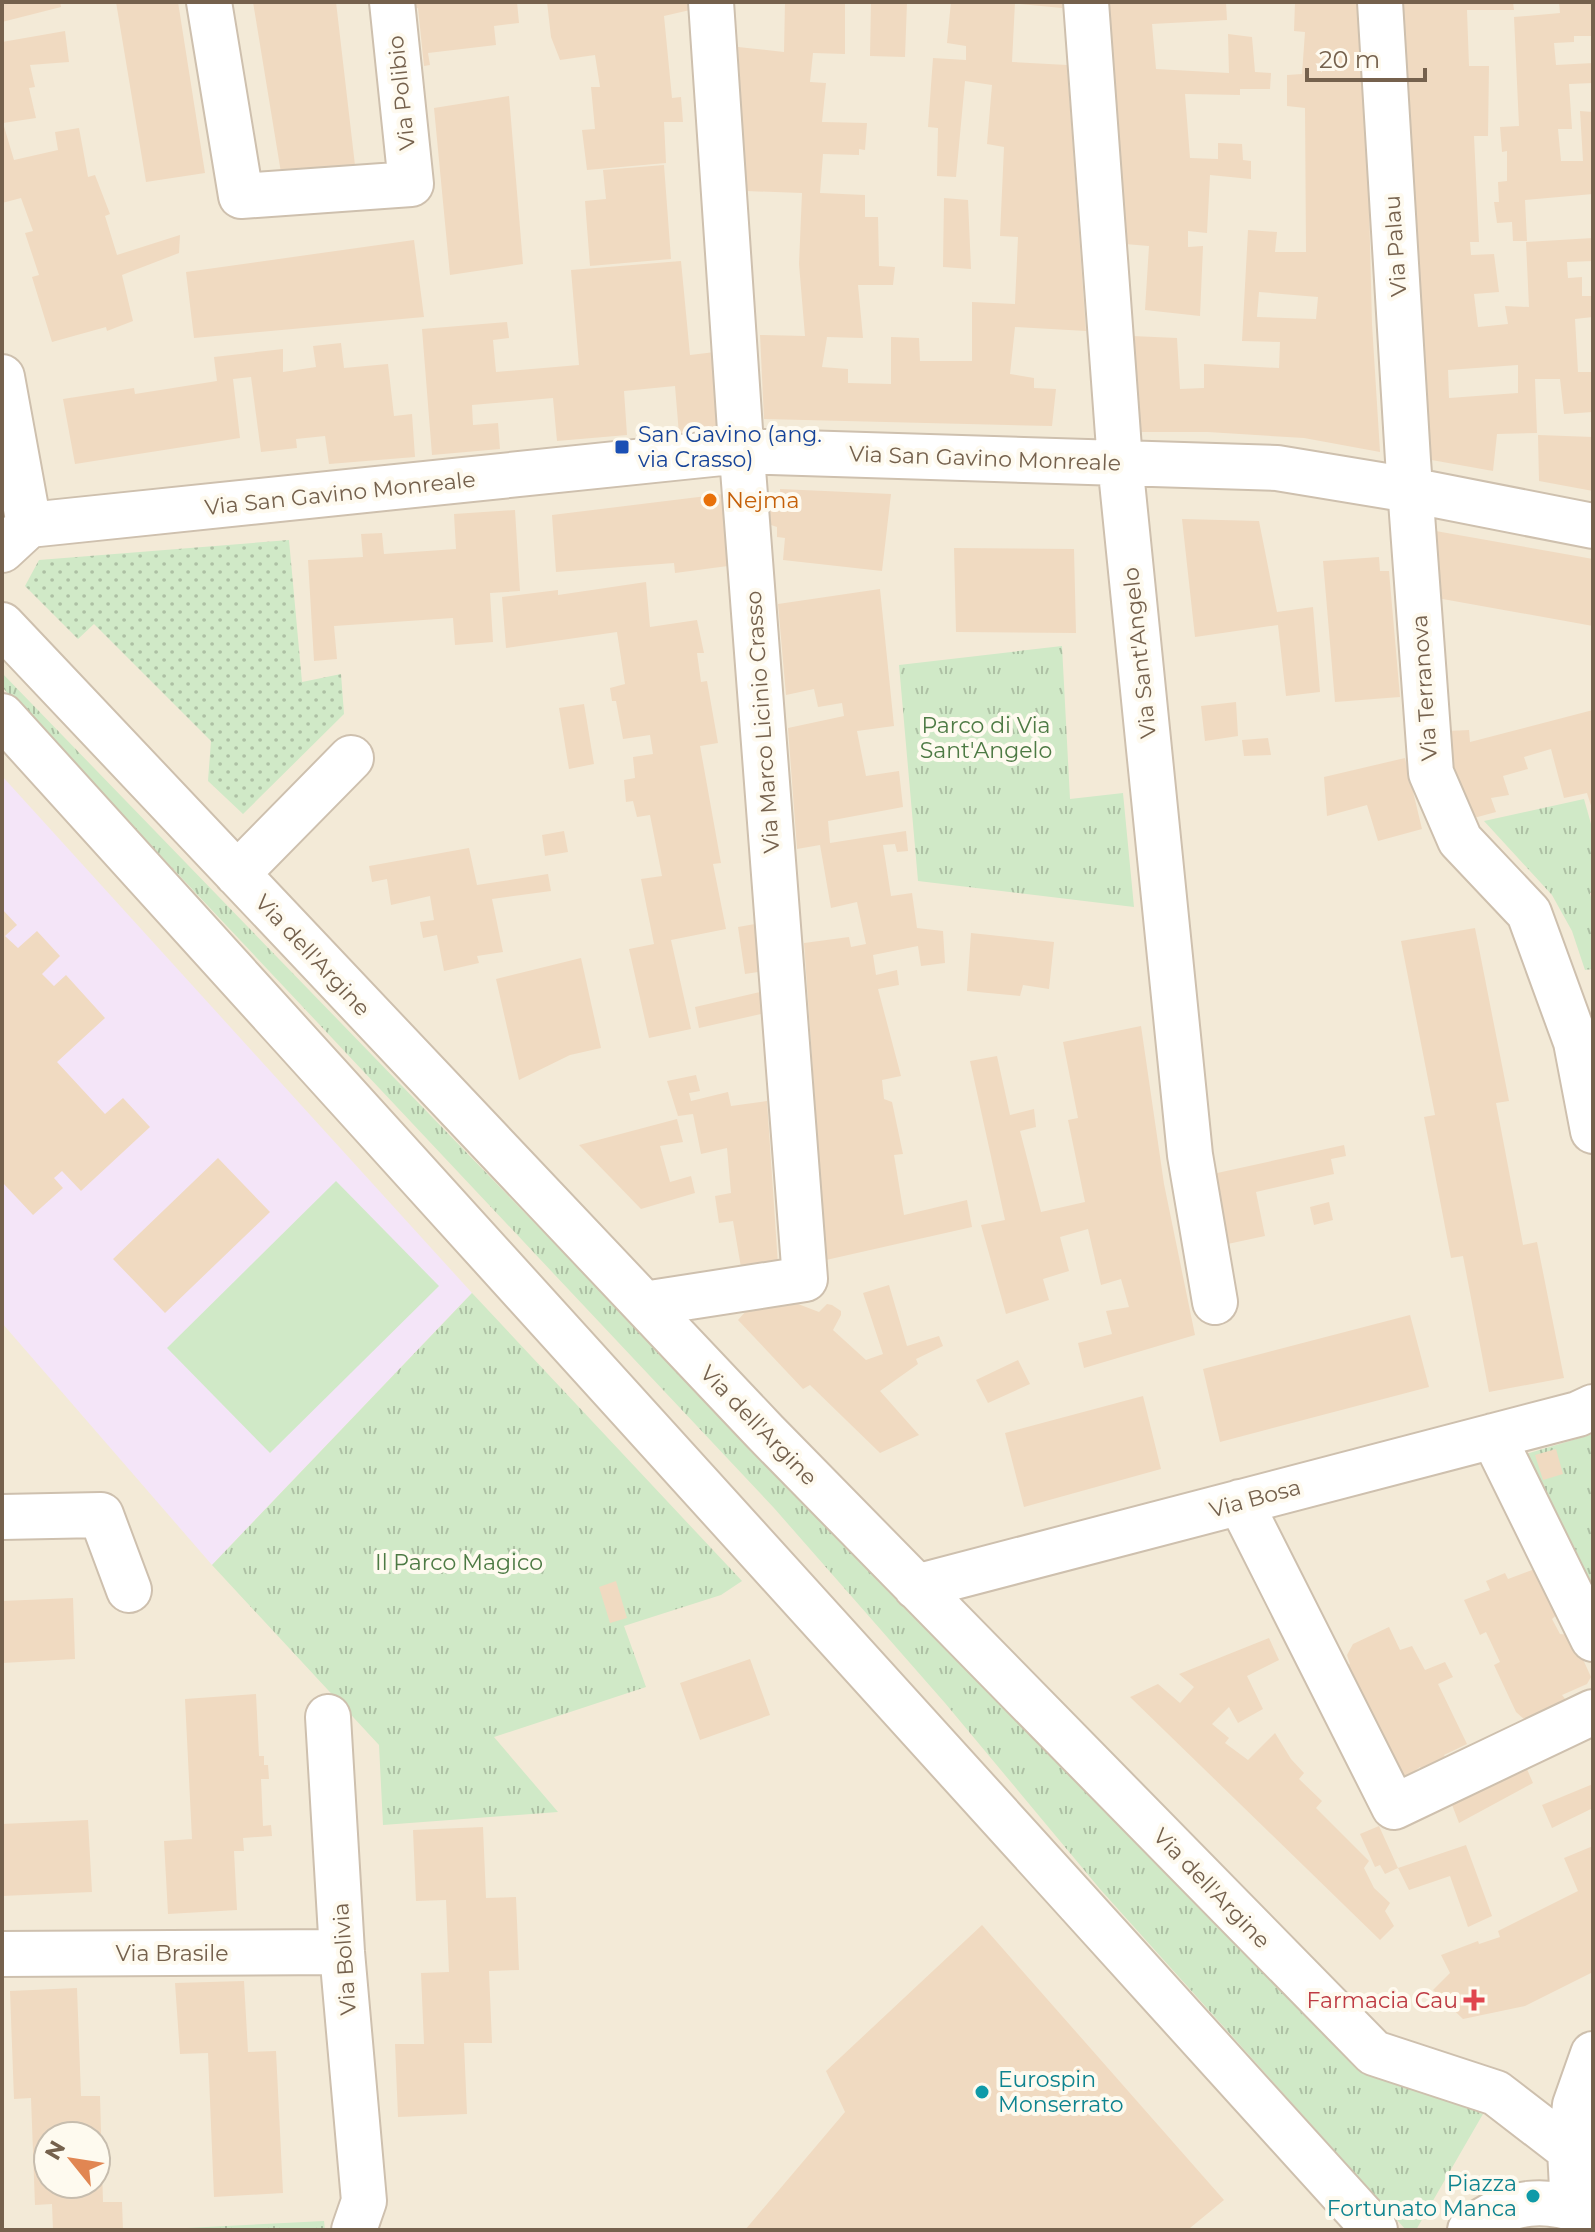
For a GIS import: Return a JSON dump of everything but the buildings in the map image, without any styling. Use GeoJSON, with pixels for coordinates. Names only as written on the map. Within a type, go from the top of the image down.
{"type":"FeatureCollection","features":[{"type":"Feature","properties":{"kind":"street","name":"Via Polibio"},"geometry":{"type":"LineString","coordinates":[[209,2],[241,196],[411,184],[392,2]]}},
{"type":"Feature","properties":{"kind":"street","name":"Via Marco Licinio Crasso"},"geometry":{"type":"LineString","coordinates":[[644,1304],[805,1279],[741,451],[711,2]]}},
{"type":"Feature","properties":{"kind":"street","name":"Via Sant'Angelo"},"geometry":{"type":"LineString","coordinates":[[1086,2],[1120,462],[1190,1155],[1215,1302]]}},
{"type":"Feature","properties":{"kind":"street","name":"Via Palau"},"geometry":{"type":"LineString","coordinates":[[1380,2],[1410,490]]}},
{"type":"Feature","properties":{"kind":"street"},"geometry":{"type":"LineString","coordinates":[[2,377],[16,538]]}},
{"type":"Feature","properties":{"kind":"street","name":"Via San Gavino Monreale"},"geometry":{"type":"LineString","coordinates":[[16,538],[741,451],[1277,468],[1593,526]]}},
{"type":"Feature","properties":{"kind":"street","name":"Via Terranova"},"geometry":{"type":"LineString","coordinates":[[1410,490],[1431,773],[1460,840],[1529,913],[1576,1042],[1593,1131]]}},
{"type":"Feature","properties":{"kind":"street","name":"Via dell'Argine"},"geometry":{"type":"LineString","coordinates":[[2,625],[644,1304],[916,1587],[1374,2053],[1496,2093],[1570,2150]]}},
{"type":"Feature","properties":{"kind":"street"},"geometry":{"type":"LineString","coordinates":[[2,716],[1375,2230]]}},
{"type":"Feature","properties":{"kind":"street"},"geometry":{"type":"LineString","coordinates":[[237,874],[351,758]]}},
{"type":"Feature","properties":{"kind":"street","name":"Via Bosa"},"geometry":{"type":"LineString","coordinates":[[916,1587],[1578,1414],[1593,1407]]}},
{"type":"Feature","properties":{"kind":"street"},"geometry":{"type":"LineString","coordinates":[[1493,1436],[1593,1639]]}},
{"type":"Feature","properties":{"kind":"street"},"geometry":{"type":"LineString","coordinates":[[1240,1502],[1394,1807],[1593,1712]]}},
{"type":"Feature","properties":{"kind":"street"},"geometry":{"type":"LineString","coordinates":[[2,1517],[101,1515],[129,1590]]}},
{"type":"Feature","properties":{"kind":"street","name":"Via Bolivia"},"geometry":{"type":"LineString","coordinates":[[328,1717],[359,2215]]}},
{"type":"Feature","properties":{"kind":"street","name":"Via Brasile"},"geometry":{"type":"LineString","coordinates":[[2,1954],[342,1952]]}},
{"type":"Feature","properties":{"kind":"street"},"geometry":{"type":"LineString","coordinates":[[1470,2230],[1495,2213],[1526,2203],[1558,2203],[1583,2211],[1570,2150],[1575,2105],[1593,2054]]}},
{"type":"Feature","properties":{"kind":"shaded area"},"geometry":{"type":"Polygon","coordinates":[[[2,2],[1593,2],[1593,2230],[2,2230],[2,2]]]}},
{"type":"Feature","properties":{"kind":"shaded area"},"geometry":{"type":"Polygon","coordinates":[[[2,776],[472,1293],[212,1565],[2,1323],[2,776]]]}},
{"type":"Feature","properties":{"kind":"green space"},"geometry":{"type":"Polygon","coordinates":[[[289,540],[302,682],[341,674],[344,714],[243,814],[208,781],[211,741],[94,624],[78,639],[25,586],[39,560],[289,540]]]}},
{"type":"Feature","properties":{"kind":"green space","name":"Parco di Via Sant'Angelo"},"geometry":{"type":"Polygon","coordinates":[[[1062,646],[1070,799],[1123,793],[1134,907],[918,881],[899,665],[1062,646]]]}},
{"type":"Feature","properties":{"kind":"green space"},"geometry":{"type":"Polygon","coordinates":[[[2,673],[1145,1853],[1368,2069],[1483,2114],[1416,2230],[1406,2230],[1100,1889],[945,1703],[774,1508],[2,687],[2,673]]]}},
{"type":"Feature","properties":{"kind":"green space"},"geometry":{"type":"Polygon","coordinates":[[[1584,799],[1593,831],[1593,892],[1590,893],[1593,905],[1593,969],[1585,970],[1572,931],[1552,895],[1484,821],[1584,799]]]}},
{"type":"Feature","properties":{"kind":"green space"},"geometry":{"type":"Polygon","coordinates":[[[336,1181],[439,1286],[270,1453],[167,1348],[336,1181]]]}},
{"type":"Feature","properties":{"kind":"green space","name":"Il Parco Magico"},"geometry":{"type":"Polygon","coordinates":[[[472,1293],[742,1581],[721,1595],[624,1626],[646,1687],[494,1737],[558,1812],[383,1825],[379,1745],[212,1565],[472,1293]]]}},
{"type":"Feature","properties":{"kind":"green space"},"geometry":{"type":"Polygon","coordinates":[[[1593,1434],[1593,1591],[1526,1454],[1593,1434]]]}},
{"type":"Feature","properties":{"kind":"green space"},"geometry":{"type":"Polygon","coordinates":[[[324,2221],[325,2230],[166,2230],[166,2229],[324,2221]]]}},
{"type":"Feature","properties":{"kind":"place","name":"San Gavino (ang. via Crasso)"},"geometry":{"type":"Point","coordinates":[622,447]}},
{"type":"Feature","properties":{"kind":"place","name":"Nejma"},"geometry":{"type":"Point","coordinates":[710,500]}},
{"type":"Feature","properties":{"kind":"place","name":"Farmacia Cau"},"geometry":{"type":"Point","coordinates":[1474,2000]}},
{"type":"Feature","properties":{"kind":"place","name":"Eurospin Monserrato"},"geometry":{"type":"Point","coordinates":[982,2092]}},
{"type":"Feature","properties":{"kind":"place","name":"Piazza Fortunato Manca"},"geometry":{"type":"Point","coordinates":[1533,2196]}}]}
